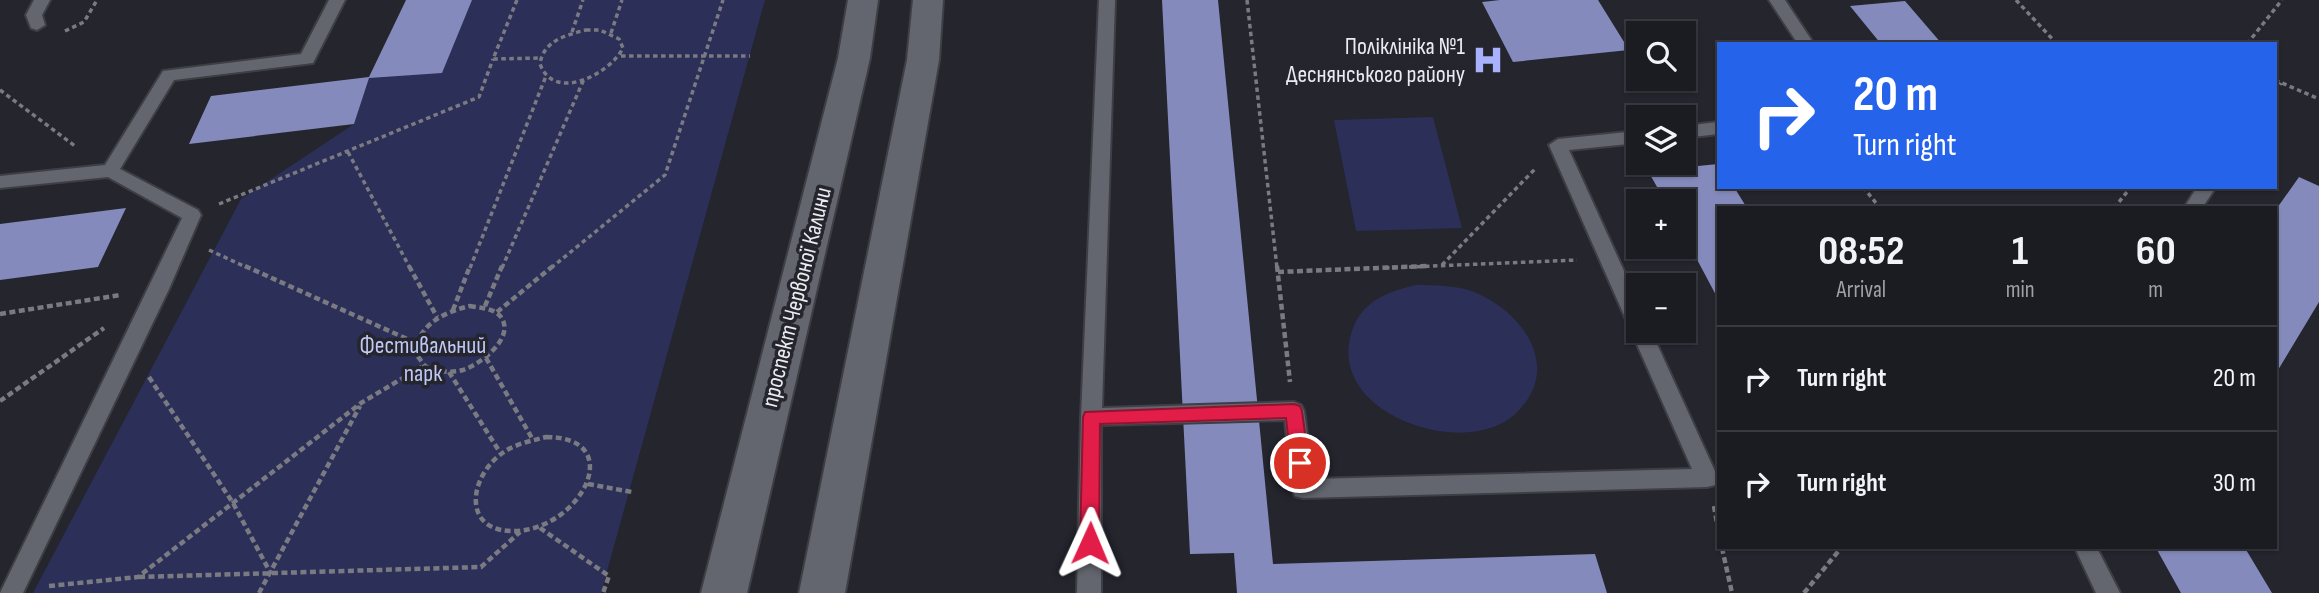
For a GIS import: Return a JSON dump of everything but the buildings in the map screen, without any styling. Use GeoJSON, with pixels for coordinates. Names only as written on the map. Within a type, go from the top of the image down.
{"type":"FeatureCollection","features":[{"type":"Feature","properties":{"kind":"main road","name":"проспект Червоної Калини"},"geometry":{"type":"LineString","coordinates":[[724,593],[854,58],[863,0]]}},
{"type":"Feature","properties":{"kind":"main road"},"geometry":{"type":"LineString","coordinates":[[822,593],[923,60],[928,0]]}},
{"type":"Feature","properties":{"kind":"lane"},"geometry":{"type":"LineString","coordinates":[[37,24],[34,15],[42,0]]}},
{"type":"Feature","properties":{"kind":"lane"},"geometry":{"type":"LineString","coordinates":[[110,171],[169,75],[307,59],[337,0]]}},
{"type":"Feature","properties":{"kind":"lane"},"geometry":{"type":"LineString","coordinates":[[1089,593],[1091,417],[1107,0]]}},
{"type":"Feature","properties":{"kind":"lane"},"geometry":{"type":"LineString","coordinates":[[1777,0],[1805,42]]}},
{"type":"Feature","properties":{"kind":"lane"},"geometry":{"type":"LineString","coordinates":[[1696,131],[1717,128]]}},
{"type":"Feature","properties":{"kind":"lane"},"geometry":{"type":"LineString","coordinates":[[1626,137],[1558,145],[1626,297]]}},
{"type":"Feature","properties":{"kind":"lane"},"geometry":{"type":"LineString","coordinates":[[0,182],[110,171],[192,215],[131,348],[12,592]]}},
{"type":"Feature","properties":{"kind":"lane"},"geometry":{"type":"LineString","coordinates":[[2194,206],[2206,189]]}},
{"type":"Feature","properties":{"kind":"lane"},"geometry":{"type":"LineString","coordinates":[[1091,417],[1294,411],[1303,489],[1707,478],[1646,343]]}},
{"type":"Feature","properties":{"kind":"lane"},"geometry":{"type":"LineString","coordinates":[[2086,549],[2108,593]]}},
{"type":"Feature","properties":{"kind":"path"},"geometry":{"type":"LineString","coordinates":[[37,24],[51,31],[74,29],[84,22],[97,0]]}},
{"type":"Feature","properties":{"kind":"path"},"geometry":{"type":"LineString","coordinates":[[192,215],[479,97],[517,0]]}},
{"type":"Feature","properties":{"kind":"path"},"geometry":{"type":"LineString","coordinates":[[571,33],[583,0]]}},
{"type":"Feature","properties":{"kind":"path"},"geometry":{"type":"LineString","coordinates":[[611,33],[622,0]]}},
{"type":"Feature","properties":{"kind":"path"},"geometry":{"type":"LineString","coordinates":[[497,312],[665,176],[723,0]]}},
{"type":"Feature","properties":{"kind":"path"},"geometry":{"type":"LineString","coordinates":[[1247,0],[1294,411]]}},
{"type":"Feature","properties":{"kind":"path"},"geometry":{"type":"LineString","coordinates":[[2016,0],[2055,42]]}},
{"type":"Feature","properties":{"kind":"path"},"geometry":{"type":"LineString","coordinates":[[2249,42],[2282,0]]}},
{"type":"Feature","properties":{"kind":"path"},"geometry":{"type":"LineString","coordinates":[[600,30],[611,33],[619,39],[623,48],[621,55],[608,70],[584,79],[558,81],[546,76],[540,68],[540,58],[547,48],[571,33],[600,30]]}},
{"type":"Feature","properties":{"kind":"path"},"geometry":{"type":"LineString","coordinates":[[621,55],[750,56]]}},
{"type":"Feature","properties":{"kind":"path"},"geometry":{"type":"LineString","coordinates":[[493,59],[540,58]]}},
{"type":"Feature","properties":{"kind":"path"},"geometry":{"type":"LineString","coordinates":[[453,310],[546,76]]}},
{"type":"Feature","properties":{"kind":"path"},"geometry":{"type":"LineString","coordinates":[[485,306],[584,79]]}},
{"type":"Feature","properties":{"kind":"path"},"geometry":{"type":"LineString","coordinates":[[2277,81],[2319,99]]}},
{"type":"Feature","properties":{"kind":"path"},"geometry":{"type":"LineString","coordinates":[[2277,88],[2281,83]]}},
{"type":"Feature","properties":{"kind":"path"},"geometry":{"type":"LineString","coordinates":[[0,90],[110,171]]}},
{"type":"Feature","properties":{"kind":"path"},"geometry":{"type":"LineString","coordinates":[[1441,265],[1558,145]]}},
{"type":"Feature","properties":{"kind":"path"},"geometry":{"type":"LineString","coordinates":[[348,152],[437,318]]}},
{"type":"Feature","properties":{"kind":"path"},"geometry":{"type":"LineString","coordinates":[[1865,189],[1878,206]]}},
{"type":"Feature","properties":{"kind":"path"},"geometry":{"type":"LineString","coordinates":[[2116,206],[2129,189]]}},
{"type":"Feature","properties":{"kind":"path"},"geometry":{"type":"LineString","coordinates":[[183,239],[416,343]]}},
{"type":"Feature","properties":{"kind":"path"},"geometry":{"type":"LineString","coordinates":[[1278,271],[1609,259]]}},
{"type":"Feature","properties":{"kind":"path"},"geometry":{"type":"LineString","coordinates":[[0,314],[159,289]]}},
{"type":"Feature","properties":{"kind":"path"},"geometry":{"type":"LineString","coordinates":[[0,401],[159,289]]}},
{"type":"Feature","properties":{"kind":"path"},"geometry":{"type":"LineString","coordinates":[[470,306],[485,306],[497,312],[504,321],[504,333],[498,346],[486,358],[470,367],[449,372],[436,371],[423,366],[415,356],[416,343],[424,329],[437,318],[470,306]]}},
{"type":"Feature","properties":{"kind":"path"},"geometry":{"type":"LineString","coordinates":[[131,348],[233,503],[270,572]]}},
{"type":"Feature","properties":{"kind":"path"},"geometry":{"type":"LineString","coordinates":[[486,358],[533,440]]}},
{"type":"Feature","properties":{"kind":"path"},"geometry":{"type":"LineString","coordinates":[[138,577],[361,403],[423,366]]}},
{"type":"Feature","properties":{"kind":"path"},"geometry":{"type":"LineString","coordinates":[[449,372],[501,454]]}},
{"type":"Feature","properties":{"kind":"path"},"geometry":{"type":"LineString","coordinates":[[259,593],[361,403]]}},
{"type":"Feature","properties":{"kind":"path"},"geometry":{"type":"LineString","coordinates":[[546,437],[567,439],[583,449],[590,465],[588,484],[575,504],[560,517],[540,528],[520,532],[502,531],[486,524],[475,509],[474,491],[484,471],[501,454],[523,442],[533,440],[546,437]]}},
{"type":"Feature","properties":{"kind":"path"},"geometry":{"type":"LineString","coordinates":[[588,484],[632,492]]}},
{"type":"Feature","properties":{"kind":"path"},"geometry":{"type":"LineString","coordinates":[[540,528],[608,576],[603,593]]}},
{"type":"Feature","properties":{"kind":"path"},"geometry":{"type":"LineString","coordinates":[[12,592],[138,577],[481,567],[520,532]]}},
{"type":"Feature","properties":{"kind":"path"},"geometry":{"type":"LineString","coordinates":[[1723,549],[1732,593]]}},
{"type":"Feature","properties":{"kind":"path"},"geometry":{"type":"LineString","coordinates":[[1804,593],[1840,549]]}},
{"type":"Feature","properties":{"kind":"green space","name":"Фестивальний парк"},"geometry":{"type":"Polygon","coordinates":[[[472,0],[765,0],[601,593],[33,593],[241,199],[354,124],[369,77],[472,0]]]}},
{"type":"Feature","properties":{"kind":"green space"},"geometry":{"type":"Polygon","coordinates":[[[1433,117],[1462,228],[1356,231],[1334,120],[1433,117]]]}},
{"type":"Feature","properties":{"kind":"green space"},"geometry":{"type":"Polygon","coordinates":[[[1416,285],[1456,287],[1479,294],[1497,304],[1524,331],[1533,347],[1537,364],[1536,381],[1528,398],[1510,419],[1476,431],[1428,429],[1406,422],[1386,411],[1368,397],[1356,381],[1349,361],[1350,338],[1359,316],[1379,298],[1416,285]]]}},
{"type":"Feature","properties":{"kind":"place","name":"Поліклініка №1 Деснянського району"},"geometry":{"type":"Point","coordinates":[1488,60]}},
{"type":"Feature","properties":{"kind":"route"},"geometry":{"type":"LineString","coordinates":[[1090,543],[1091,417],[1294,411],[1300,463]]}}]}
